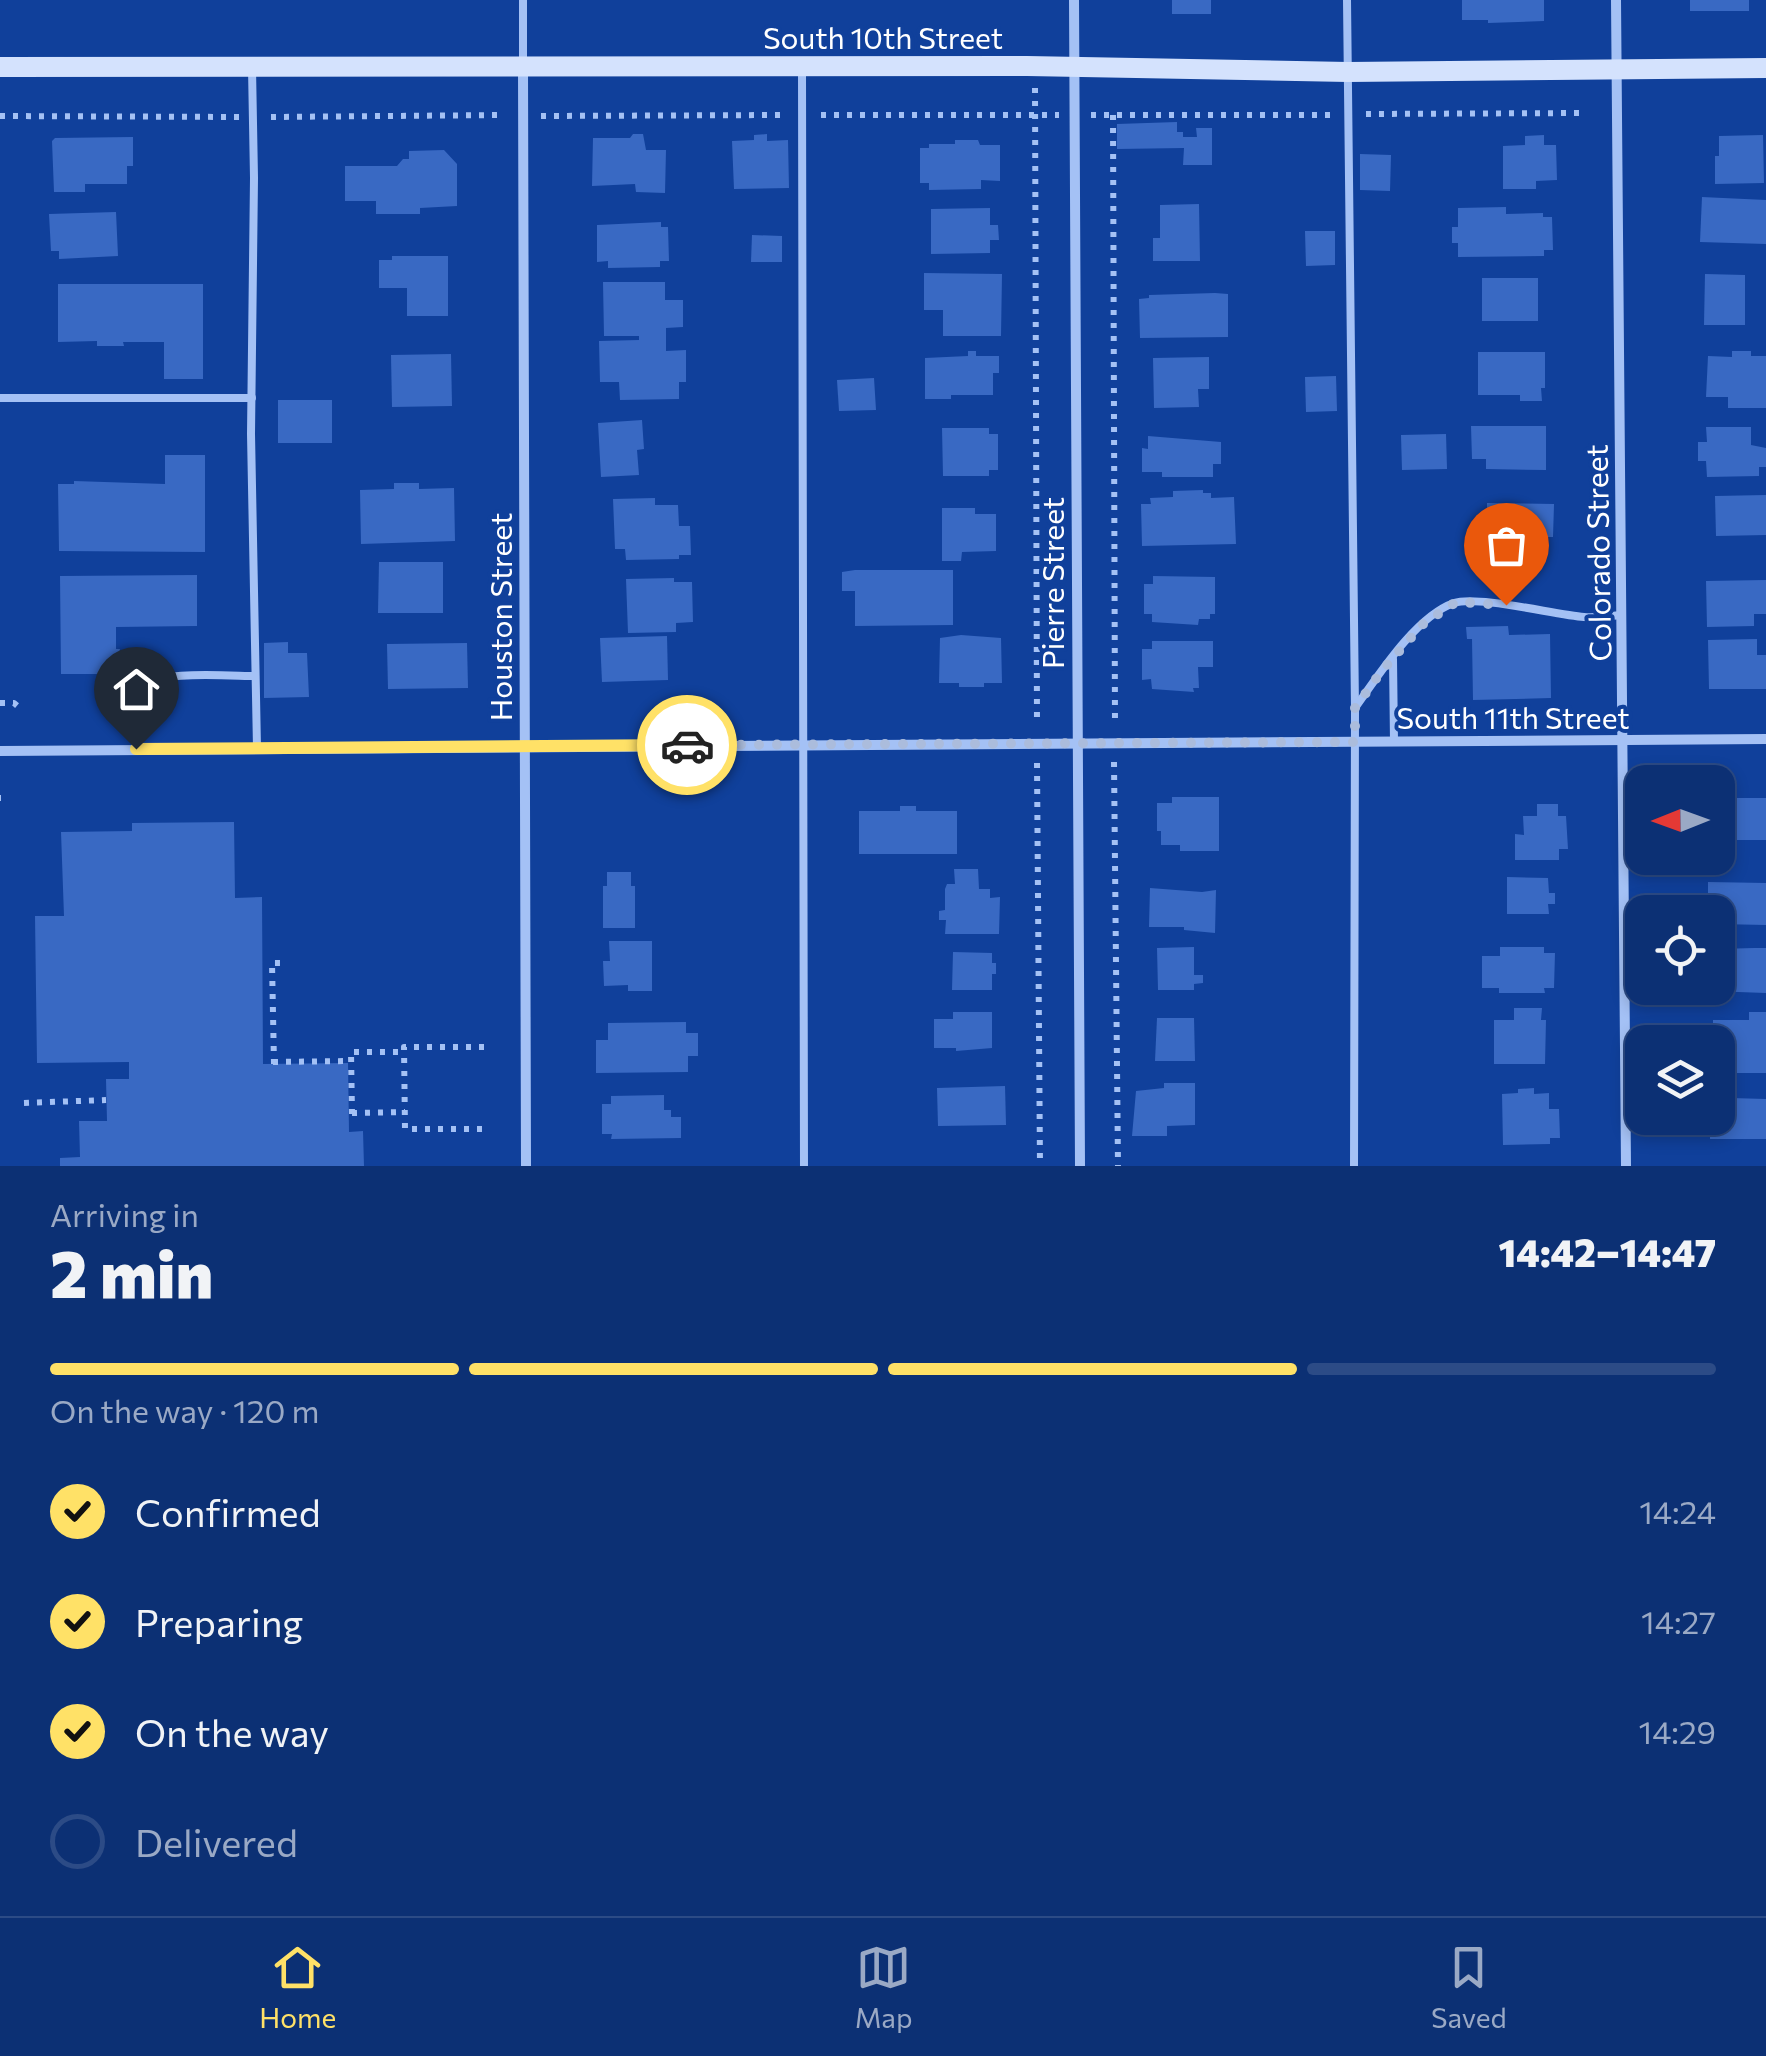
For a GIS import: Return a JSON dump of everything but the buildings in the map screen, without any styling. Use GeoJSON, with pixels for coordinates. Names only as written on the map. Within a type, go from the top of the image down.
{"type":"FeatureCollection","features":[{"type":"Feature","properties":{"kind":"street","name":"Pierre Street"},"geometry":{"type":"LineString","coordinates":[[1074,0],[1080,1166]]}},
{"type":"Feature","properties":{"kind":"street","name":"Colorado Street"},"geometry":{"type":"LineString","coordinates":[[1616,0],[1626,1166]]}},
{"type":"Feature","properties":{"kind":"street","name":"South 10th Street"},"geometry":{"type":"LineString","coordinates":[[0,67],[1034,66],[1348,72],[1766,68]]}},
{"type":"Feature","properties":{"kind":"street","name":"Houston Street"},"geometry":{"type":"LineString","coordinates":[[524,68],[526,1166]]}},
{"type":"Feature","properties":{"kind":"street","name":"South 11th Street"},"geometry":{"type":"LineString","coordinates":[[0,751],[1766,739]]}},
{"type":"Feature","properties":{"kind":"lane"},"geometry":{"type":"LineString","coordinates":[[523,0],[524,68]]}},
{"type":"Feature","properties":{"kind":"lane"},"geometry":{"type":"LineString","coordinates":[[1347,0],[1355,708],[1354,1166]]}},
{"type":"Feature","properties":{"kind":"lane"},"geometry":{"type":"LineString","coordinates":[[802,66],[804,1166]]}},
{"type":"Feature","properties":{"kind":"lane"},"geometry":{"type":"LineString","coordinates":[[252,68],[257,748]]}},
{"type":"Feature","properties":{"kind":"lane"},"geometry":{"type":"LineString","coordinates":[[0,398],[252,398]]}},
{"type":"Feature","properties":{"kind":"lane"},"geometry":{"type":"LineString","coordinates":[[1355,708],[1422,625],[1456,602],[1585,617],[1622,615]]}},
{"type":"Feature","properties":{"kind":"lane"},"geometry":{"type":"LineString","coordinates":[[1393,659],[1394,742]]}},
{"type":"Feature","properties":{"kind":"lane"},"geometry":{"type":"LineString","coordinates":[[136,749],[138,692],[144,682],[160,677],[254,676]]}},
{"type":"Feature","properties":{"kind":"path"},"geometry":{"type":"LineString","coordinates":[[1034,66],[1040,1166]]}},
{"type":"Feature","properties":{"kind":"path"},"geometry":{"type":"LineString","coordinates":[[1113,115],[1118,1166]]}},
{"type":"Feature","properties":{"kind":"path"},"geometry":{"type":"LineString","coordinates":[[0,703],[21,709]]}},
{"type":"Feature","properties":{"kind":"path"},"geometry":{"type":"LineString","coordinates":[[287,963],[272,964],[273,1063],[350,1060]]}},
{"type":"Feature","properties":{"kind":"path"},"geometry":{"type":"LineString","coordinates":[[484,1046],[404,1047],[405,1129],[486,1129]]}},
{"type":"Feature","properties":{"kind":"path"},"geometry":{"type":"LineString","coordinates":[[404,1052],[351,1052],[350,1112],[405,1112]]}},
{"type":"Feature","properties":{"kind":"path"},"geometry":{"type":"LineString","coordinates":[[24,1102],[106,1100]]}},
{"type":"Feature","properties":{"kind":"way so far"},"geometry":{"type":"LineString","coordinates":[[687,745],[1355,742],[1355,708],[1422,625],[1456,602],[1506,605]]}},
{"type":"Feature","properties":{"kind":"route"},"geometry":{"type":"LineString","coordinates":[[136,749],[687,745]]}}]}
